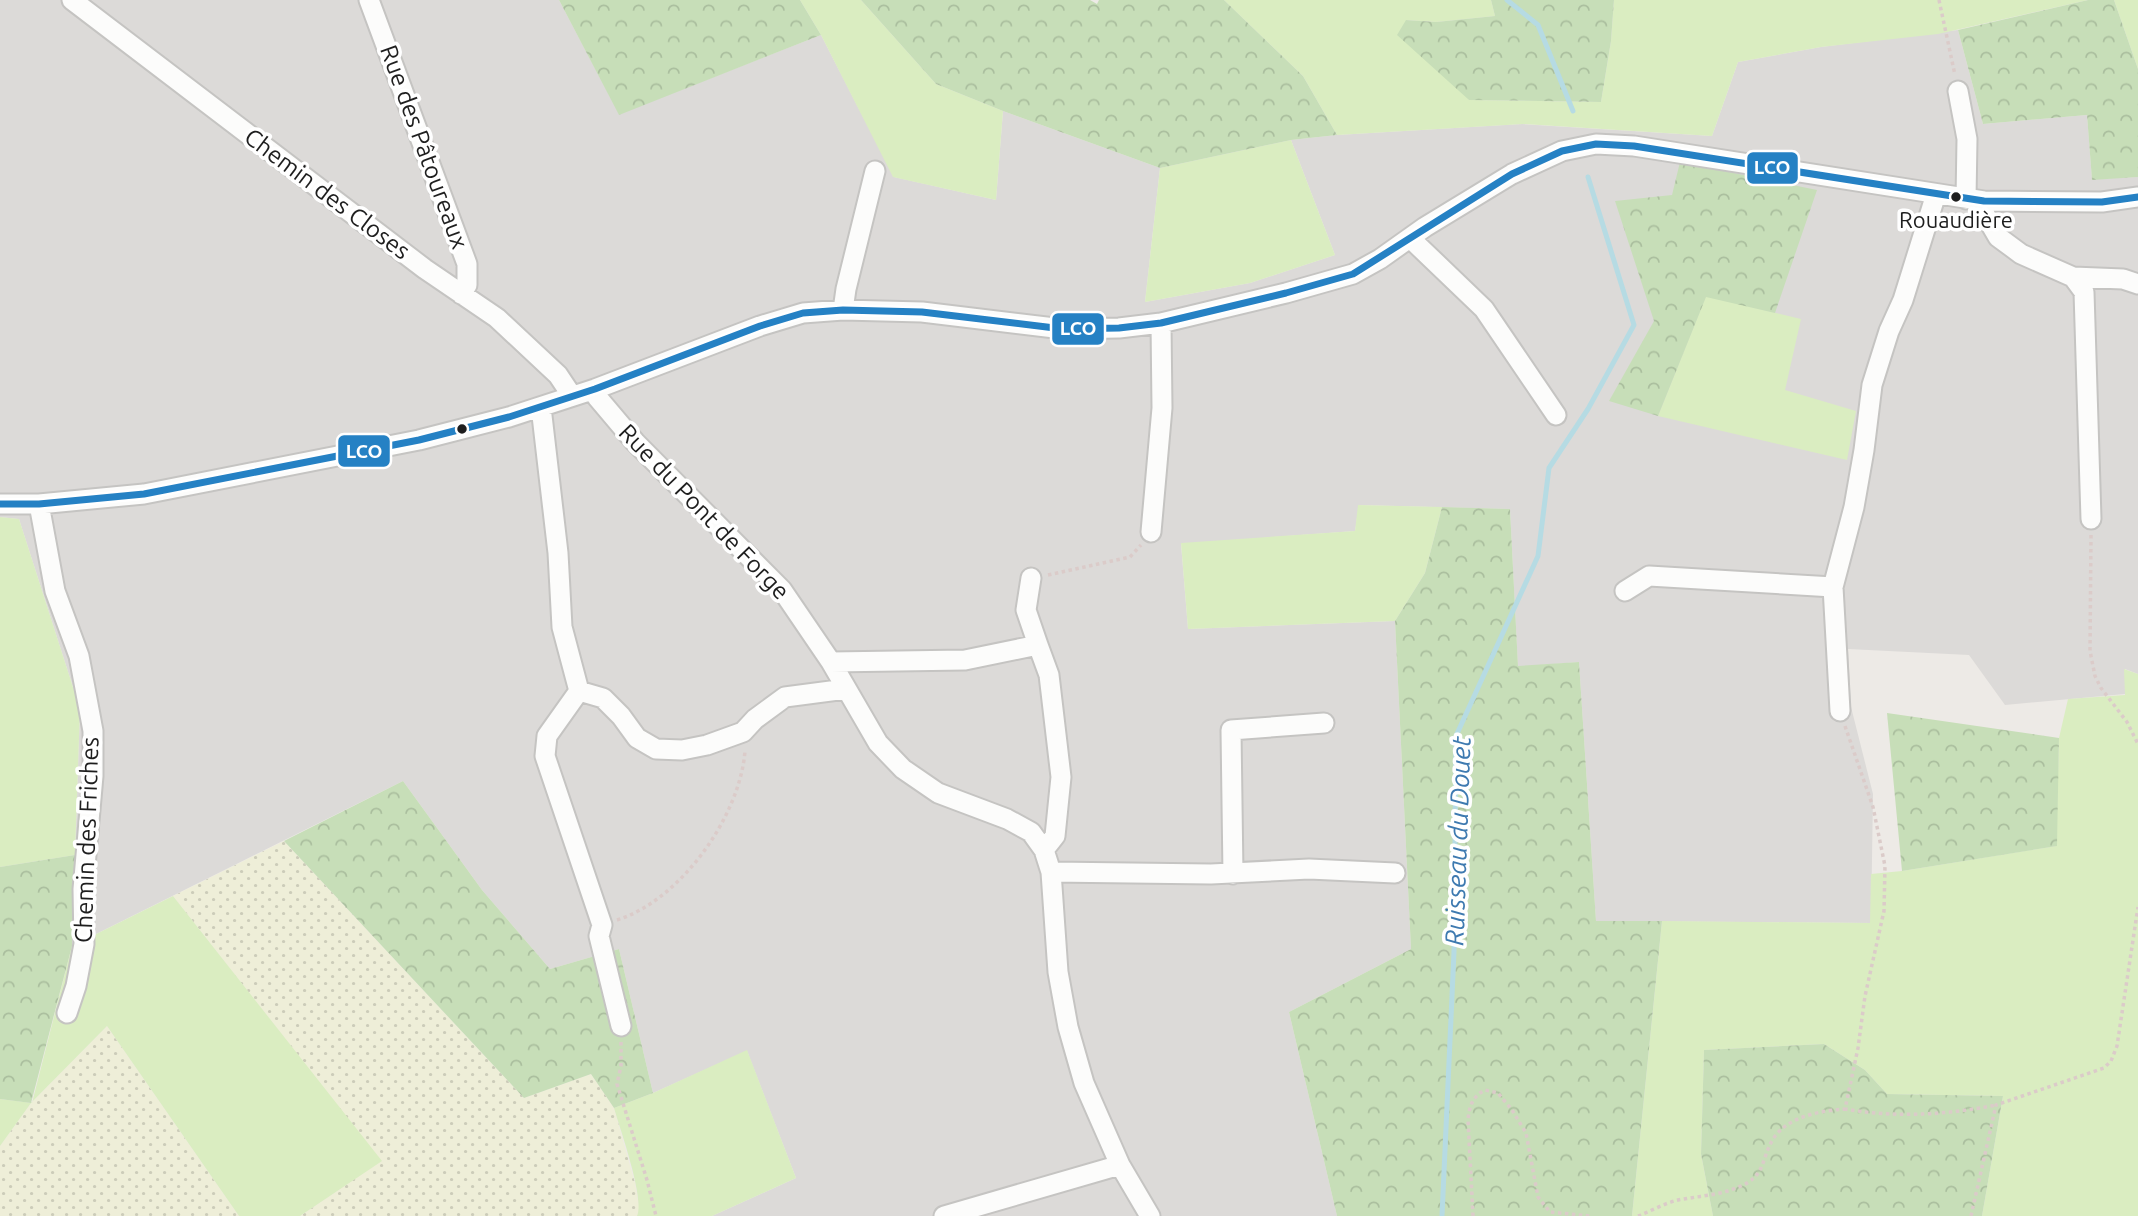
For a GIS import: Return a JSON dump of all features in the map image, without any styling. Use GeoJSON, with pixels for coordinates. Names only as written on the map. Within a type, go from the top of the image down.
{"type":"FeatureCollection","features":[{"type":"Feature","properties":{"kind":"street","name":"Chemin des Closes"},"geometry":{"type":"LineString","coordinates":[[72,0],[461,294],[497,318],[558,375],[570,397]]}},
{"type":"Feature","properties":{"kind":"street","name":"Rue des Pâtoureaux"},"geometry":{"type":"LineString","coordinates":[[369,0],[467,264],[467,285],[461,294]]}},
{"type":"Feature","properties":{"kind":"street"},"geometry":{"type":"LineString","coordinates":[[1958,91],[1975,200],[1998,237],[2021,254],[2073,276],[2123,279],[2138,284]]}},
{"type":"Feature","properties":{"kind":"street"},"geometry":{"type":"LineString","coordinates":[[0,504],[39,504],[144,494],[419,440],[541,407],[760,326],[803,313],[843,310],[922,312],[1063,329],[1119,328],[1161,323],[1353,274],[1512,174],[1562,151],[1596,144],[1634,146],[1975,200],[2102,202],[2138,197]]}},
{"type":"Feature","properties":{"kind":"street"},"geometry":{"type":"LineString","coordinates":[[843,310],[875,171]]}},
{"type":"Feature","properties":{"kind":"street"},"geometry":{"type":"LineString","coordinates":[[1840,711],[1833,587],[1854,507],[1872,384],[1889,331],[1903,300],[1936,194]]}},
{"type":"Feature","properties":{"kind":"street"},"geometry":{"type":"LineString","coordinates":[[1410,238],[1484,309],[1556,415]]}},
{"type":"Feature","properties":{"kind":"street"},"geometry":{"type":"LineString","coordinates":[[2073,276],[2084,292],[2086,310],[2091,519]]}},
{"type":"Feature","properties":{"kind":"street"},"geometry":{"type":"LineString","coordinates":[[1151,532],[1162,408],[1161,323]]}},
{"type":"Feature","properties":{"kind":"street","name":"Rue du Pont de Forge"},"geometry":{"type":"LineString","coordinates":[[595,389],[597,397],[635,442],[782,590],[831,662],[878,743],[903,769],[938,793],[1007,819],[1031,832],[1044,850],[1051,872],[1058,972],[1068,1027],[1084,1083],[1120,1165],[1150,1216]]}},
{"type":"Feature","properties":{"kind":"street"},"geometry":{"type":"LineString","coordinates":[[541,407],[558,553],[562,627],[579,691]]}},
{"type":"Feature","properties":{"kind":"street","name":"Chemin des Friches"},"geometry":{"type":"LineString","coordinates":[[39,504],[55,591],[79,656],[93,730],[93,776],[83,889],[84,944],[76,986],[67,1013]]}},
{"type":"Feature","properties":{"kind":"street"},"geometry":{"type":"LineString","coordinates":[[1625,591],[1649,576],[1833,587]]}},
{"type":"Feature","properties":{"kind":"street"},"geometry":{"type":"LineString","coordinates":[[1031,578],[1026,610],[1049,675],[1061,777],[1055,836],[1044,850]]}},
{"type":"Feature","properties":{"kind":"street"},"geometry":{"type":"LineString","coordinates":[[831,662],[965,660],[1038,645]]}},
{"type":"Feature","properties":{"kind":"street"},"geometry":{"type":"LineString","coordinates":[[579,691],[603,698],[637,738],[656,749],[682,750],[707,745],[743,732],[755,719],[785,697],[846,689]]}},
{"type":"Feature","properties":{"kind":"street"},"geometry":{"type":"LineString","coordinates":[[579,691],[547,736],[545,756],[602,925],[599,936],[621,1026]]}},
{"type":"Feature","properties":{"kind":"street"},"geometry":{"type":"LineString","coordinates":[[1233,874],[1231,730],[1324,723]]}},
{"type":"Feature","properties":{"kind":"street"},"geometry":{"type":"LineString","coordinates":[[1051,872],[1233,874],[1309,869],[1395,873]]}},
{"type":"Feature","properties":{"kind":"street"},"geometry":{"type":"LineString","coordinates":[[944,1216],[1120,1165]]}},
{"type":"Feature","properties":{"kind":"path"},"geometry":{"type":"LineString","coordinates":[[1939,0],[1958,91]]}},
{"type":"Feature","properties":{"kind":"path"},"geometry":{"type":"LineString","coordinates":[[2091,519],[2090,650],[2095,676],[2127,722],[2138,744]]}},
{"type":"Feature","properties":{"kind":"path"},"geometry":{"type":"LineString","coordinates":[[1031,578],[1130,557],[1151,532]]}},
{"type":"Feature","properties":{"kind":"path"},"geometry":{"type":"LineString","coordinates":[[1840,711],[1873,807],[1885,866],[1884,911],[1865,996],[1858,1048],[1845,1109]]}},
{"type":"Feature","properties":{"kind":"path"},"geometry":{"type":"LineString","coordinates":[[602,925],[629,916],[680,882],[718,831],[743,774],[746,744],[743,732]]}},
{"type":"Feature","properties":{"kind":"path"},"geometry":{"type":"LineString","coordinates":[[1638,1216],[1675,1200],[1700,1197],[1742,1186],[1760,1174],[1774,1138],[1796,1119],[1822,1111],[1845,1109],[1883,1114],[1962,1111],[1996,1105],[2104,1068],[2111,1061],[2117,1046],[2138,907]]}},
{"type":"Feature","properties":{"kind":"path"},"geometry":{"type":"LineString","coordinates":[[621,1026],[621,1066],[617,1084],[648,1180],[656,1216]]}},
{"type":"Feature","properties":{"kind":"path"},"geometry":{"type":"LineString","coordinates":[[1473,1216],[1469,1106],[1475,1095],[1485,1090],[1498,1093],[1513,1110],[1526,1133],[1538,1197],[1550,1212],[1590,1216]]}},
{"type":"Feature","properties":{"kind":"path"},"geometry":{"type":"LineString","coordinates":[[1971,1216],[1996,1105]]}},
{"type":"Feature","properties":{"kind":"shaded area"},"geometry":{"type":"Polygon","coordinates":[[[0,0],[559,0],[619,114],[821,35],[894,177],[996,200],[1003,111],[1160,168],[1145,302],[1250,283],[1335,255],[1291,140],[1522,124],[1712,136],[1738,62],[1821,47],[1958,30],[1983,124],[2087,115],[2092,179],[2138,177],[2138,674],[2125,669],[2125,694],[2005,705],[1969,655],[1848,649],[1851,707],[1873,794],[1871,923],[1596,921],[1579,662],[1518,667],[1510,509],[1359,505],[1355,531],[1181,544],[1188,629],[1395,621],[1411,949],[1289,1012],[1337,1216],[712,1216],[796,1178],[747,1051],[653,1093],[619,949],[550,969],[482,890],[403,781],[72,946],[80,709],[19,519],[0,517],[0,0]]]}},
{"type":"Feature","properties":{"kind":"green space"},"geometry":{"type":"Polygon","coordinates":[[[559,0],[800,0],[821,35],[619,115],[559,0]]]}},
{"type":"Feature","properties":{"kind":"green space"},"geometry":{"type":"Polygon","coordinates":[[[800,0],[861,0],[936,84],[1003,111],[996,200],[893,177],[821,35],[800,0]]]}},
{"type":"Feature","properties":{"kind":"green space"},"geometry":{"type":"Polygon","coordinates":[[[861,0],[1090,0],[1097,4],[1099,0],[1224,0],[1303,76],[1337,135],[1291,140],[1160,168],[936,84],[861,0]]]}},
{"type":"Feature","properties":{"kind":"green space"},"geometry":{"type":"Polygon","coordinates":[[[1224,0],[1491,0],[1495,16],[1436,22],[1406,20],[1469,100],[1601,102],[1611,41],[1614,0],[2088,0],[1938,34],[1821,47],[1738,62],[1712,136],[1523,124],[1337,135],[1303,76],[1224,0]]]}},
{"type":"Feature","properties":{"kind":"green space"},"geometry":{"type":"Polygon","coordinates":[[[1491,0],[1614,0],[1611,41],[1601,102],[1469,100],[1397,35],[1406,20],[1436,22],[1495,16],[1491,0]]]}},
{"type":"Feature","properties":{"kind":"green space"},"geometry":{"type":"Polygon","coordinates":[[[2088,0],[2114,0],[2138,69],[2138,177],[2092,180],[2087,115],[1983,124],[1958,30],[2088,0]]]}},
{"type":"Feature","properties":{"kind":"green space"},"geometry":{"type":"Polygon","coordinates":[[[2114,0],[2138,0],[2138,69],[2114,0]]]}},
{"type":"Feature","properties":{"kind":"green space"},"geometry":{"type":"Polygon","coordinates":[[[1291,140],[1335,255],[1250,283],[1145,302],[1160,168],[1291,140]]]}},
{"type":"Feature","properties":{"kind":"green space"},"geometry":{"type":"Polygon","coordinates":[[[1680,162],[1817,190],[1775,313],[1706,297],[1658,416],[1609,401],[1654,321],[1615,201],[1672,195],[1680,162]]]}},
{"type":"Feature","properties":{"kind":"green space"},"geometry":{"type":"Polygon","coordinates":[[[1706,296],[1801,319],[1785,390],[1856,411],[1847,460],[1658,416],[1706,296]]]}},
{"type":"Feature","properties":{"kind":"green space"},"geometry":{"type":"Polygon","coordinates":[[[1358,505],[1442,507],[1425,573],[1395,621],[1188,629],[1181,543],[1355,531],[1358,505]]]}},
{"type":"Feature","properties":{"kind":"green space"},"geometry":{"type":"Polygon","coordinates":[[[1442,507],[1510,509],[1518,666],[1579,662],[1596,921],[1662,921],[1632,1216],[1337,1216],[1289,1012],[1411,949],[1395,621],[1425,573],[1442,507]]]}},
{"type":"Feature","properties":{"kind":"green space"},"geometry":{"type":"Polygon","coordinates":[[[0,517],[19,519],[80,709],[75,855],[0,867],[0,517]]]}},
{"type":"Feature","properties":{"kind":"green space"},"geometry":{"type":"Polygon","coordinates":[[[2124,669],[2138,674],[2138,1216],[1982,1216],[2003,1096],[1887,1094],[1865,1070],[1824,1044],[1704,1050],[1701,1154],[1713,1216],[1632,1216],[1662,921],[1870,923],[1871,874],[2056,846],[2059,738],[2068,699],[2125,695],[2124,669]]]}},
{"type":"Feature","properties":{"kind":"green space"},"geometry":{"type":"Polygon","coordinates":[[[1887,713],[2059,738],[2057,846],[1902,871],[1887,713]]]}},
{"type":"Feature","properties":{"kind":"green space"},"geometry":{"type":"Polygon","coordinates":[[[403,781],[482,890],[550,969],[619,949],[653,1093],[614,1108],[591,1074],[524,1098],[284,841],[403,781]]]}},
{"type":"Feature","properties":{"kind":"green space"},"geometry":{"type":"Polygon","coordinates":[[[284,841],[524,1098],[591,1074],[614,1108],[635,1183],[640,1212],[637,1216],[300,1216],[381,1161],[173,896],[284,841]]]}},
{"type":"Feature","properties":{"kind":"green space"},"geometry":{"type":"Polygon","coordinates":[[[75,855],[72,946],[31,1103],[0,1099],[0,867],[75,855]]]}},
{"type":"Feature","properties":{"kind":"green space"},"geometry":{"type":"Polygon","coordinates":[[[173,896],[382,1161],[300,1216],[239,1216],[107,1026],[32,1102],[72,946],[173,896]]]}},
{"type":"Feature","properties":{"kind":"green space"},"geometry":{"type":"Polygon","coordinates":[[[107,1026],[239,1216],[0,1216],[0,1146],[31,1103],[107,1026]]]}},
{"type":"Feature","properties":{"kind":"green space"},"geometry":{"type":"Polygon","coordinates":[[[1824,1044],[1865,1070],[1887,1094],[2003,1096],[1982,1216],[1713,1216],[1701,1154],[1704,1050],[1824,1044]]]}},
{"type":"Feature","properties":{"kind":"green space"},"geometry":{"type":"Polygon","coordinates":[[[747,1050],[796,1178],[712,1216],[637,1216],[639,1207],[635,1180],[614,1108],[747,1050]]]}},
{"type":"Feature","properties":{"kind":"green space"},"geometry":{"type":"Polygon","coordinates":[[[0,1099],[31,1103],[0,1146],[0,1099]]]}},
{"type":"Feature","properties":{"kind":"waterway","name":"Ruisseau du Douet"},"geometry":{"type":"LineString","coordinates":[[1507,0],[1538,25],[1573,111]]}},
{"type":"Feature","properties":{"kind":"waterway","name":"Ruisseau du Douet"},"geometry":{"type":"LineString","coordinates":[[1442,1216],[1454,952],[1456,736],[1538,556],[1549,468],[1588,409],[1634,325],[1588,177]]}},
{"type":"Feature","properties":{"kind":"transit line","name":"LCO"},"geometry":{"type":"LineString","coordinates":[[0,504],[39,504],[144,494],[419,440],[509,417],[595,389],[760,326],[803,313],[843,310],[922,312],[1063,329],[1119,328],[1161,323],[1353,274],[1512,174],[1562,151],[1596,144],[1634,146],[1984,201],[2102,202],[2138,197]]}},
{"type":"Feature","properties":{"kind":"place","name":"Rouaudière"},"geometry":{"type":"Point","coordinates":[1956,197]}}]}
